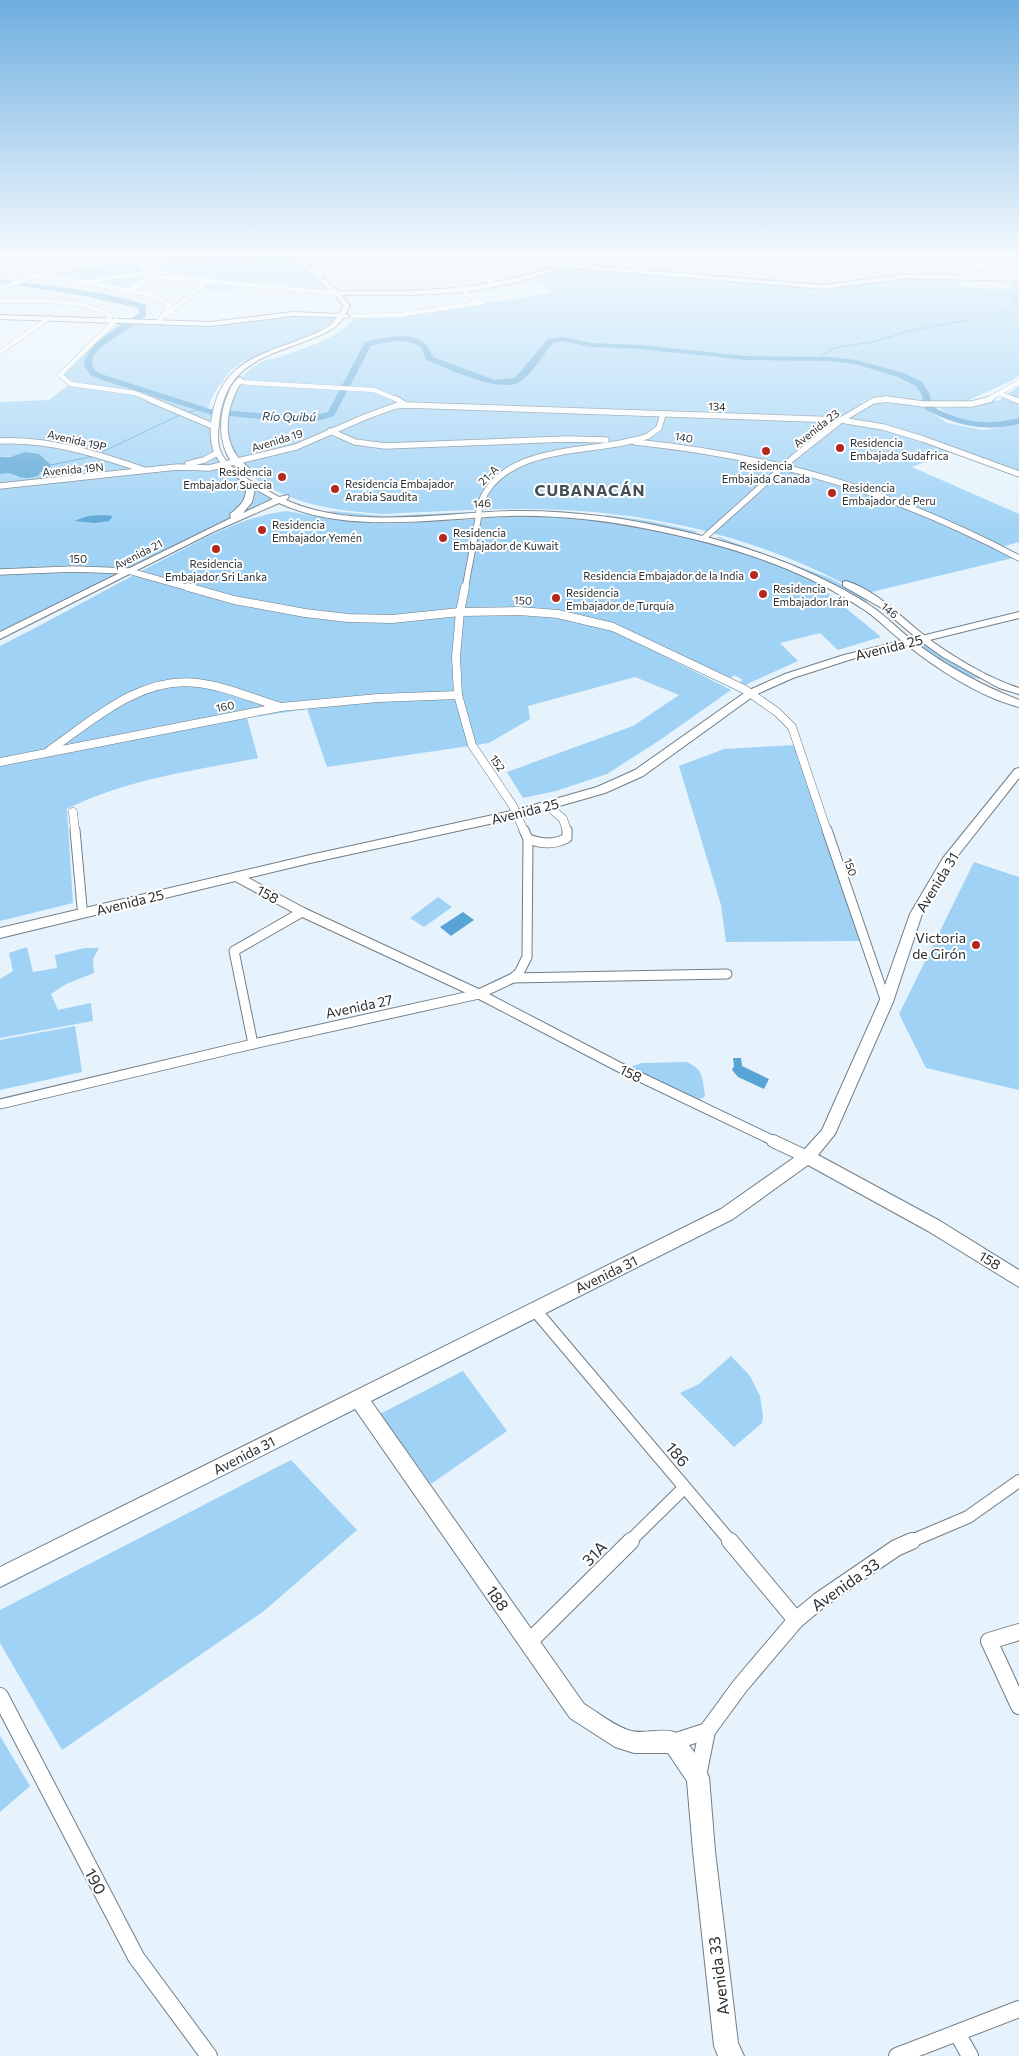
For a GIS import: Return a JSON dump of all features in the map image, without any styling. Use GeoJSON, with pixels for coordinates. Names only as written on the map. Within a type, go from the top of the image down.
{"type":"FeatureCollection","features":[{"type":"Feature","properties":{"kind":"main road"},"geometry":{"type":"LineString","coordinates":[[217,453],[214,438],[217,402],[233,374],[262,356],[280,349]]}},
{"type":"Feature","properties":{"kind":"main road","name":"146"},"geometry":{"type":"LineString","coordinates":[[294,349],[270,358],[245,374],[238,382],[228,401],[225,421],[226,439],[230,451],[238,462],[262,482],[288,496],[323,510]]}},
{"type":"Feature","properties":{"kind":"main road","name":"146"},"geometry":{"type":"LineString","coordinates":[[217,453],[225,464],[249,482],[279,500],[298,508],[323,510],[379,520],[478,513],[596,515],[708,534],[780,555],[824,573],[883,605],[919,636],[946,655],[1019,691]]}},
{"type":"Feature","properties":{"kind":"main road"},"geometry":{"type":"LineString","coordinates":[[210,530],[244,507],[252,490],[249,482]]}},
{"type":"Feature","properties":{"kind":"main road","name":"Avenida 21"},"geometry":{"type":"LineString","coordinates":[[0,636],[210,530],[288,496]]}},
{"type":"Feature","properties":{"kind":"main road"},"geometry":{"type":"LineString","coordinates":[[255,511],[281,507],[298,508]]}},
{"type":"Feature","properties":{"kind":"main road","name":"146"},"geometry":{"type":"LineString","coordinates":[[708,534],[826,584],[869,609],[938,663],[970,682],[1019,704]]}},
{"type":"Feature","properties":{"kind":"main road"},"geometry":{"type":"LineString","coordinates":[[869,609],[873,604],[883,605]]}},
{"type":"Feature","properties":{"kind":"main road","name":"Avenida 25"},"geometry":{"type":"LineString","coordinates":[[919,636],[1019,610]]}},
{"type":"Feature","properties":{"kind":"main road","name":"Avenida 25"},"geometry":{"type":"LineString","coordinates":[[0,933],[515,810],[595,785],[632,768],[690,724],[748,691],[818,666],[905,639],[1019,615]]}},
{"type":"Feature","properties":{"kind":"main road"},"geometry":{"type":"LineString","coordinates":[[970,682],[986,681],[984,675]]}},
{"type":"Feature","properties":{"kind":"main road","name":"Avenida 25"},"geometry":{"type":"LineString","coordinates":[[0,926],[278,859],[515,810],[548,806],[600,790],[639,773],[748,691]]}},
{"type":"Feature","properties":{"kind":"main road","name":"Avenida 31"},"geometry":{"type":"LineString","coordinates":[[0,1577],[727,1214],[807,1158],[828,1134],[886,1002],[916,914],[947,861],[1019,771]]}},
{"type":"Feature","properties":{"kind":"main road"},"geometry":{"type":"LineString","coordinates":[[988,809],[1019,786]]}},
{"type":"Feature","properties":{"kind":"main road","name":"158"},"geometry":{"type":"LineString","coordinates":[[807,1158],[934,1226],[1019,1279]]}},
{"type":"Feature","properties":{"kind":"main road","name":"188"},"geometry":{"type":"LineString","coordinates":[[358,1398],[576,1711],[615,1736],[634,1742],[673,1742]]}},
{"type":"Feature","properties":{"kind":"main road"},"geometry":{"type":"LineString","coordinates":[[673,1742],[698,1777]]}},
{"type":"Feature","properties":{"kind":"main road","name":"Avenida 33"},"geometry":{"type":"LineString","coordinates":[[698,1777],[704,1851],[728,2053]]}},
{"type":"Feature","properties":{"kind":"street"},"geometry":{"type":"LineString","coordinates":[[85,349],[60,375],[71,384],[135,394],[215,425]]}},
{"type":"Feature","properties":{"kind":"street"},"geometry":{"type":"LineString","coordinates":[[238,382],[354,388],[383,392],[406,405]]}},
{"type":"Feature","properties":{"kind":"street","name":"Avenida 23"},"geometry":{"type":"LineString","coordinates":[[708,534],[785,465],[841,420],[873,401],[886,399],[923,404],[972,404],[991,399],[1019,382]]}},
{"type":"Feature","properties":{"kind":"street"},"geometry":{"type":"LineString","coordinates":[[1000,394],[1019,401]]}},
{"type":"Feature","properties":{"kind":"street","name":"134"},"geometry":{"type":"LineString","coordinates":[[406,405],[841,420],[883,427],[923,439],[1019,474]]}},
{"type":"Feature","properties":{"kind":"street","name":"Avenida 19"},"geometry":{"type":"LineString","coordinates":[[225,464],[296,447],[330,431],[395,406],[406,405]]}},
{"type":"Feature","properties":{"kind":"street","name":"21-A"},"geometry":{"type":"LineString","coordinates":[[458,696],[456,657],[460,612],[478,513],[489,487],[512,469],[535,459],[644,438],[656,431],[662,424],[663,414]]}},
{"type":"Feature","properties":{"kind":"street","name":"140"},"geometry":{"type":"LineString","coordinates":[[330,431],[355,442],[385,446],[567,439],[626,441],[661,444],[785,465],[855,485],[908,504],[957,526],[1019,558]]}},
{"type":"Feature","properties":{"kind":"street","name":"Avenida 19P"},"geometry":{"type":"LineString","coordinates":[[0,441],[22,440],[64,446],[93,452],[148,471]]}},
{"type":"Feature","properties":{"kind":"street"},"geometry":{"type":"LineString","coordinates":[[193,465],[217,453]]}},
{"type":"Feature","properties":{"kind":"street"},"geometry":{"type":"LineString","coordinates":[[209,468],[225,464]]}},
{"type":"Feature","properties":{"kind":"street"},"geometry":{"type":"LineString","coordinates":[[148,471],[193,465],[238,474]]}},
{"type":"Feature","properties":{"kind":"street","name":"Avenida 19N"},"geometry":{"type":"LineString","coordinates":[[0,486],[148,471]]}},
{"type":"Feature","properties":{"kind":"street","name":"150"},"geometry":{"type":"LineString","coordinates":[[0,572],[72,569],[129,571],[234,600],[305,613],[348,618],[392,618],[460,612],[518,610],[549,613],[613,627],[748,691],[777,712],[792,727],[886,1002]]}},
{"type":"Feature","properties":{"kind":"street"},"geometry":{"type":"LineString","coordinates":[[45,753],[147,688],[170,683],[185,682],[210,685],[281,707]]}},
{"type":"Feature","properties":{"kind":"street","name":"160"},"geometry":{"type":"LineString","coordinates":[[0,762],[281,707],[378,698],[458,696]]}},
{"type":"Feature","properties":{"kind":"street","name":"152"},"geometry":{"type":"LineString","coordinates":[[458,696],[472,745],[515,810],[528,839],[527,957],[519,973],[513,978]]}},
{"type":"Feature","properties":{"kind":"street"},"geometry":{"type":"LineString","coordinates":[[528,839],[542,844],[558,844],[567,838],[566,823],[559,813],[548,806]]}},
{"type":"Feature","properties":{"kind":"street"},"geometry":{"type":"LineString","coordinates":[[73,812],[82,907]]}},
{"type":"Feature","properties":{"kind":"street","name":"158"},"geometry":{"type":"LineString","coordinates":[[237,877],[302,912],[479,994],[619,1067],[807,1158]]}},
{"type":"Feature","properties":{"kind":"street"},"geometry":{"type":"LineString","coordinates":[[252,1044],[234,951],[302,912]]}},
{"type":"Feature","properties":{"kind":"street","name":"Avenida 27"},"geometry":{"type":"LineString","coordinates":[[0,1104],[252,1044],[479,994],[513,978],[726,974]]}},
{"type":"Feature","properties":{"kind":"street","name":"186"},"geometry":{"type":"LineString","coordinates":[[534,1309],[796,1620]]}},
{"type":"Feature","properties":{"kind":"street","name":"Avenida 33"},"geometry":{"type":"LineString","coordinates":[[698,1777],[707,1731],[740,1686],[796,1620],[820,1600],[896,1548],[968,1517],[1019,1481]]}},
{"type":"Feature","properties":{"kind":"street","name":"31A"},"geometry":{"type":"LineString","coordinates":[[529,1642],[684,1488]]}},
{"type":"Feature","properties":{"kind":"street"},"geometry":{"type":"LineString","coordinates":[[1019,1632],[989,1641],[1019,1706]]}},
{"type":"Feature","properties":{"kind":"street","name":"190"},"geometry":{"type":"LineString","coordinates":[[0,1696],[136,1957],[209,2056]]}},
{"type":"Feature","properties":{"kind":"street"},"geometry":{"type":"LineString","coordinates":[[673,1742],[707,1731]]}},
{"type":"Feature","properties":{"kind":"street"},"geometry":{"type":"LineString","coordinates":[[897,2056],[1019,2009]]}},
{"type":"Feature","properties":{"kind":"street"},"geometry":{"type":"LineString","coordinates":[[957,2033],[970,2056]]}},
{"type":"Feature","properties":{"kind":"shaded area"},"geometry":{"type":"Polygon","coordinates":[[[90,349],[275,349],[241,363],[231,370],[214,393],[207,411],[216,413],[217,453],[238,474],[279,500],[0,637],[0,474],[9,473],[16,477],[39,473],[47,460],[28,456],[0,457],[0,402],[49,400],[70,384],[60,375],[90,349]]]}},
{"type":"Feature","properties":{"kind":"shaded area"},"geometry":{"type":"Polygon","coordinates":[[[302,349],[1019,349],[1019,375],[1013,380],[967,401],[916,401],[886,396],[873,397],[859,403],[890,402],[923,406],[947,423],[983,430],[1019,424],[1019,476],[953,451],[912,467],[1019,514],[1019,542],[1002,547],[1017,557],[863,594],[792,560],[754,546],[716,534],[639,518],[538,509],[382,514],[324,507],[304,502],[268,487],[252,476],[238,462],[231,451],[225,433],[231,400],[237,385],[250,369],[260,363],[302,349]]]}},
{"type":"Feature","properties":{"kind":"shaded area"},"geometry":{"type":"Polygon","coordinates":[[[1019,386],[1019,418],[977,423],[958,419],[939,408],[965,407],[999,400],[1019,386]]]}},
{"type":"Feature","properties":{"kind":"shaded area"},"geometry":{"type":"Polygon","coordinates":[[[25,452],[39,454],[51,465],[46,471],[40,472],[39,475],[31,478],[9,473],[0,474],[0,457],[10,457],[25,452]]]}},
{"type":"Feature","properties":{"kind":"shaded area"},"geometry":{"type":"Polygon","coordinates":[[[287,511],[314,516],[388,524],[527,516],[591,518],[705,538],[777,564],[813,581],[881,637],[838,650],[820,633],[780,643],[798,661],[745,685],[740,682],[743,680],[734,675],[730,678],[648,639],[646,647],[731,690],[660,740],[607,774],[556,791],[523,798],[507,772],[633,726],[679,695],[635,677],[528,706],[530,719],[489,743],[327,767],[307,709],[247,718],[258,758],[136,783],[89,799],[67,809],[73,903],[0,921],[0,646],[216,533],[243,521],[287,511]]]}},
{"type":"Feature","properties":{"kind":"shaded area"},"geometry":{"type":"Polygon","coordinates":[[[327,512],[384,516],[471,512],[474,514],[384,519],[327,512]]]}},
{"type":"Feature","properties":{"kind":"shaded area"},"geometry":{"type":"Polygon","coordinates":[[[606,515],[649,521],[699,532],[692,533],[602,517],[606,515]]]}},
{"type":"Feature","properties":{"kind":"shaded area"},"geometry":{"type":"Polygon","coordinates":[[[88,516],[113,516],[109,521],[95,523],[74,521],[88,516]]]}},
{"type":"Feature","properties":{"kind":"shaded area"},"geometry":{"type":"Polygon","coordinates":[[[715,537],[830,578],[870,601],[863,602],[833,584],[789,564],[715,537]]]}},
{"type":"Feature","properties":{"kind":"shaded area"},"geometry":{"type":"Polygon","coordinates":[[[926,644],[980,677],[980,679],[956,670],[919,646],[926,644]]]}},
{"type":"Feature","properties":{"kind":"shaded area"},"geometry":{"type":"Polygon","coordinates":[[[795,745],[860,941],[726,942],[721,905],[679,766],[724,749],[795,745]]]}},
{"type":"Feature","properties":{"kind":"shaded area","name":"Victoria de Girón"},"geometry":{"type":"Polygon","coordinates":[[[974,862],[1019,877],[1019,1090],[926,1068],[899,1014],[974,862]]]}},
{"type":"Feature","properties":{"kind":"shaded area"},"geometry":{"type":"Polygon","coordinates":[[[438,897],[452,907],[424,927],[410,918],[438,897]]]}},
{"type":"Feature","properties":{"kind":"shaded area"},"geometry":{"type":"Polygon","coordinates":[[[463,912],[474,920],[451,936],[440,927],[463,912]]]}},
{"type":"Feature","properties":{"kind":"shaded area"},"geometry":{"type":"Polygon","coordinates":[[[27,947],[33,972],[57,968],[55,955],[85,948],[99,948],[93,959],[94,973],[66,984],[51,994],[58,1010],[91,1003],[93,1021],[0,1038],[0,979],[13,971],[9,953],[27,947]]]}},
{"type":"Feature","properties":{"kind":"shaded area"},"geometry":{"type":"Polygon","coordinates":[[[75,1026],[82,1072],[0,1090],[0,1040],[75,1026]]]}},
{"type":"Feature","properties":{"kind":"shaded area"},"geometry":{"type":"Polygon","coordinates":[[[733,1058],[741,1058],[742,1066],[769,1079],[764,1089],[738,1077],[732,1070],[734,1066],[733,1058]]]}},
{"type":"Feature","properties":{"kind":"shaded area"},"geometry":{"type":"Polygon","coordinates":[[[686,1062],[699,1071],[702,1079],[705,1095],[703,1098],[694,1101],[626,1068],[642,1063],[686,1062]]]}},
{"type":"Feature","properties":{"kind":"shaded area"},"geometry":{"type":"Polygon","coordinates":[[[731,1356],[750,1376],[760,1396],[763,1416],[762,1423],[734,1447],[680,1393],[699,1384],[731,1356]]]}},
{"type":"Feature","properties":{"kind":"shaded area"},"geometry":{"type":"Polygon","coordinates":[[[463,1371],[507,1431],[431,1484],[380,1414],[463,1371]]]}},
{"type":"Feature","properties":{"kind":"shaded area"},"geometry":{"type":"Polygon","coordinates":[[[291,1460],[357,1530],[264,1611],[62,1750],[0,1643],[0,1610],[291,1460]]]}},
{"type":"Feature","properties":{"kind":"shaded area"},"geometry":{"type":"Polygon","coordinates":[[[0,1736],[30,1786],[0,1812],[0,1736]]]}},
{"type":"Feature","properties":{"kind":"waterway","name":"Río Quibú"},"geometry":{"type":"LineString","coordinates":[[95,349],[89,356],[88,365],[96,375],[209,411],[271,417],[321,417],[331,414],[365,349]]}},
{"type":"Feature","properties":{"kind":"waterway","name":"Río Quibú"},"geometry":{"type":"LineString","coordinates":[[427,349],[429,358],[495,382],[518,380],[544,349]]}},
{"type":"Feature","properties":{"kind":"waterway","name":"Río Quibú"},"geometry":{"type":"LineString","coordinates":[[659,349],[746,358],[831,359],[856,362],[901,375],[919,384],[926,395],[928,407],[951,419],[982,426],[994,426],[1019,421]]}},
{"type":"Feature","properties":{"kind":"waterway"},"geometry":{"type":"LineString","coordinates":[[816,359],[832,349]]}},
{"type":"Feature","properties":{"kind":"waterway"},"geometry":{"type":"LineString","coordinates":[[186,413],[200,409]]}},
{"type":"Feature","properties":{"kind":"waterway"},"geometry":{"type":"LineString","coordinates":[[102,452],[180,415]]}},
{"type":"Feature","properties":{"kind":"waterway"},"geometry":{"type":"LineString","coordinates":[[51,465],[94,456]]}},
{"type":"Feature","properties":{"kind":"place","name":"Residencia Embajada Sudafrica"},"geometry":{"type":"Point","coordinates":[840,448]}},
{"type":"Feature","properties":{"kind":"place","name":"Residencia Embajada Canada"},"geometry":{"type":"Point","coordinates":[766,451]}},
{"type":"Feature","properties":{"kind":"place","name":"Residencia Embajador Suecia"},"geometry":{"type":"Point","coordinates":[282,477]}},
{"type":"Feature","properties":{"kind":"place","name":"Residencia Embajador Arabia Saudita"},"geometry":{"type":"Point","coordinates":[335,489]}},
{"type":"Feature","properties":{"kind":"place","name":"Residencia Embajador de Peru"},"geometry":{"type":"Point","coordinates":[832,493]}},
{"type":"Feature","properties":{"kind":"place","name":"Residencia Embajador Yemén"},"geometry":{"type":"Point","coordinates":[262,530]}},
{"type":"Feature","properties":{"kind":"place","name":"Residencia Embajador de Kuwait"},"geometry":{"type":"Point","coordinates":[443,538]}},
{"type":"Feature","properties":{"kind":"place","name":"Residencia Embajador Sri Lanka"},"geometry":{"type":"Point","coordinates":[216,549]}},
{"type":"Feature","properties":{"kind":"place","name":"Residencia Embajador de la India"},"geometry":{"type":"Point","coordinates":[754,575]}},
{"type":"Feature","properties":{"kind":"place","name":"Residencia Embajador Irán"},"geometry":{"type":"Point","coordinates":[763,594]}},
{"type":"Feature","properties":{"kind":"place","name":"Residencia Embajador de Turquía"},"geometry":{"type":"Point","coordinates":[556,598]}},
{"type":"Feature","properties":{"kind":"place","name":"Victoria de Girón"},"geometry":{"type":"Point","coordinates":[976,945]}},
{"type":"Feature","properties":{"kind":"district","name":"CUBANACÁN"},"geometry":{"type":"Point","coordinates":[590,489]}}]}
